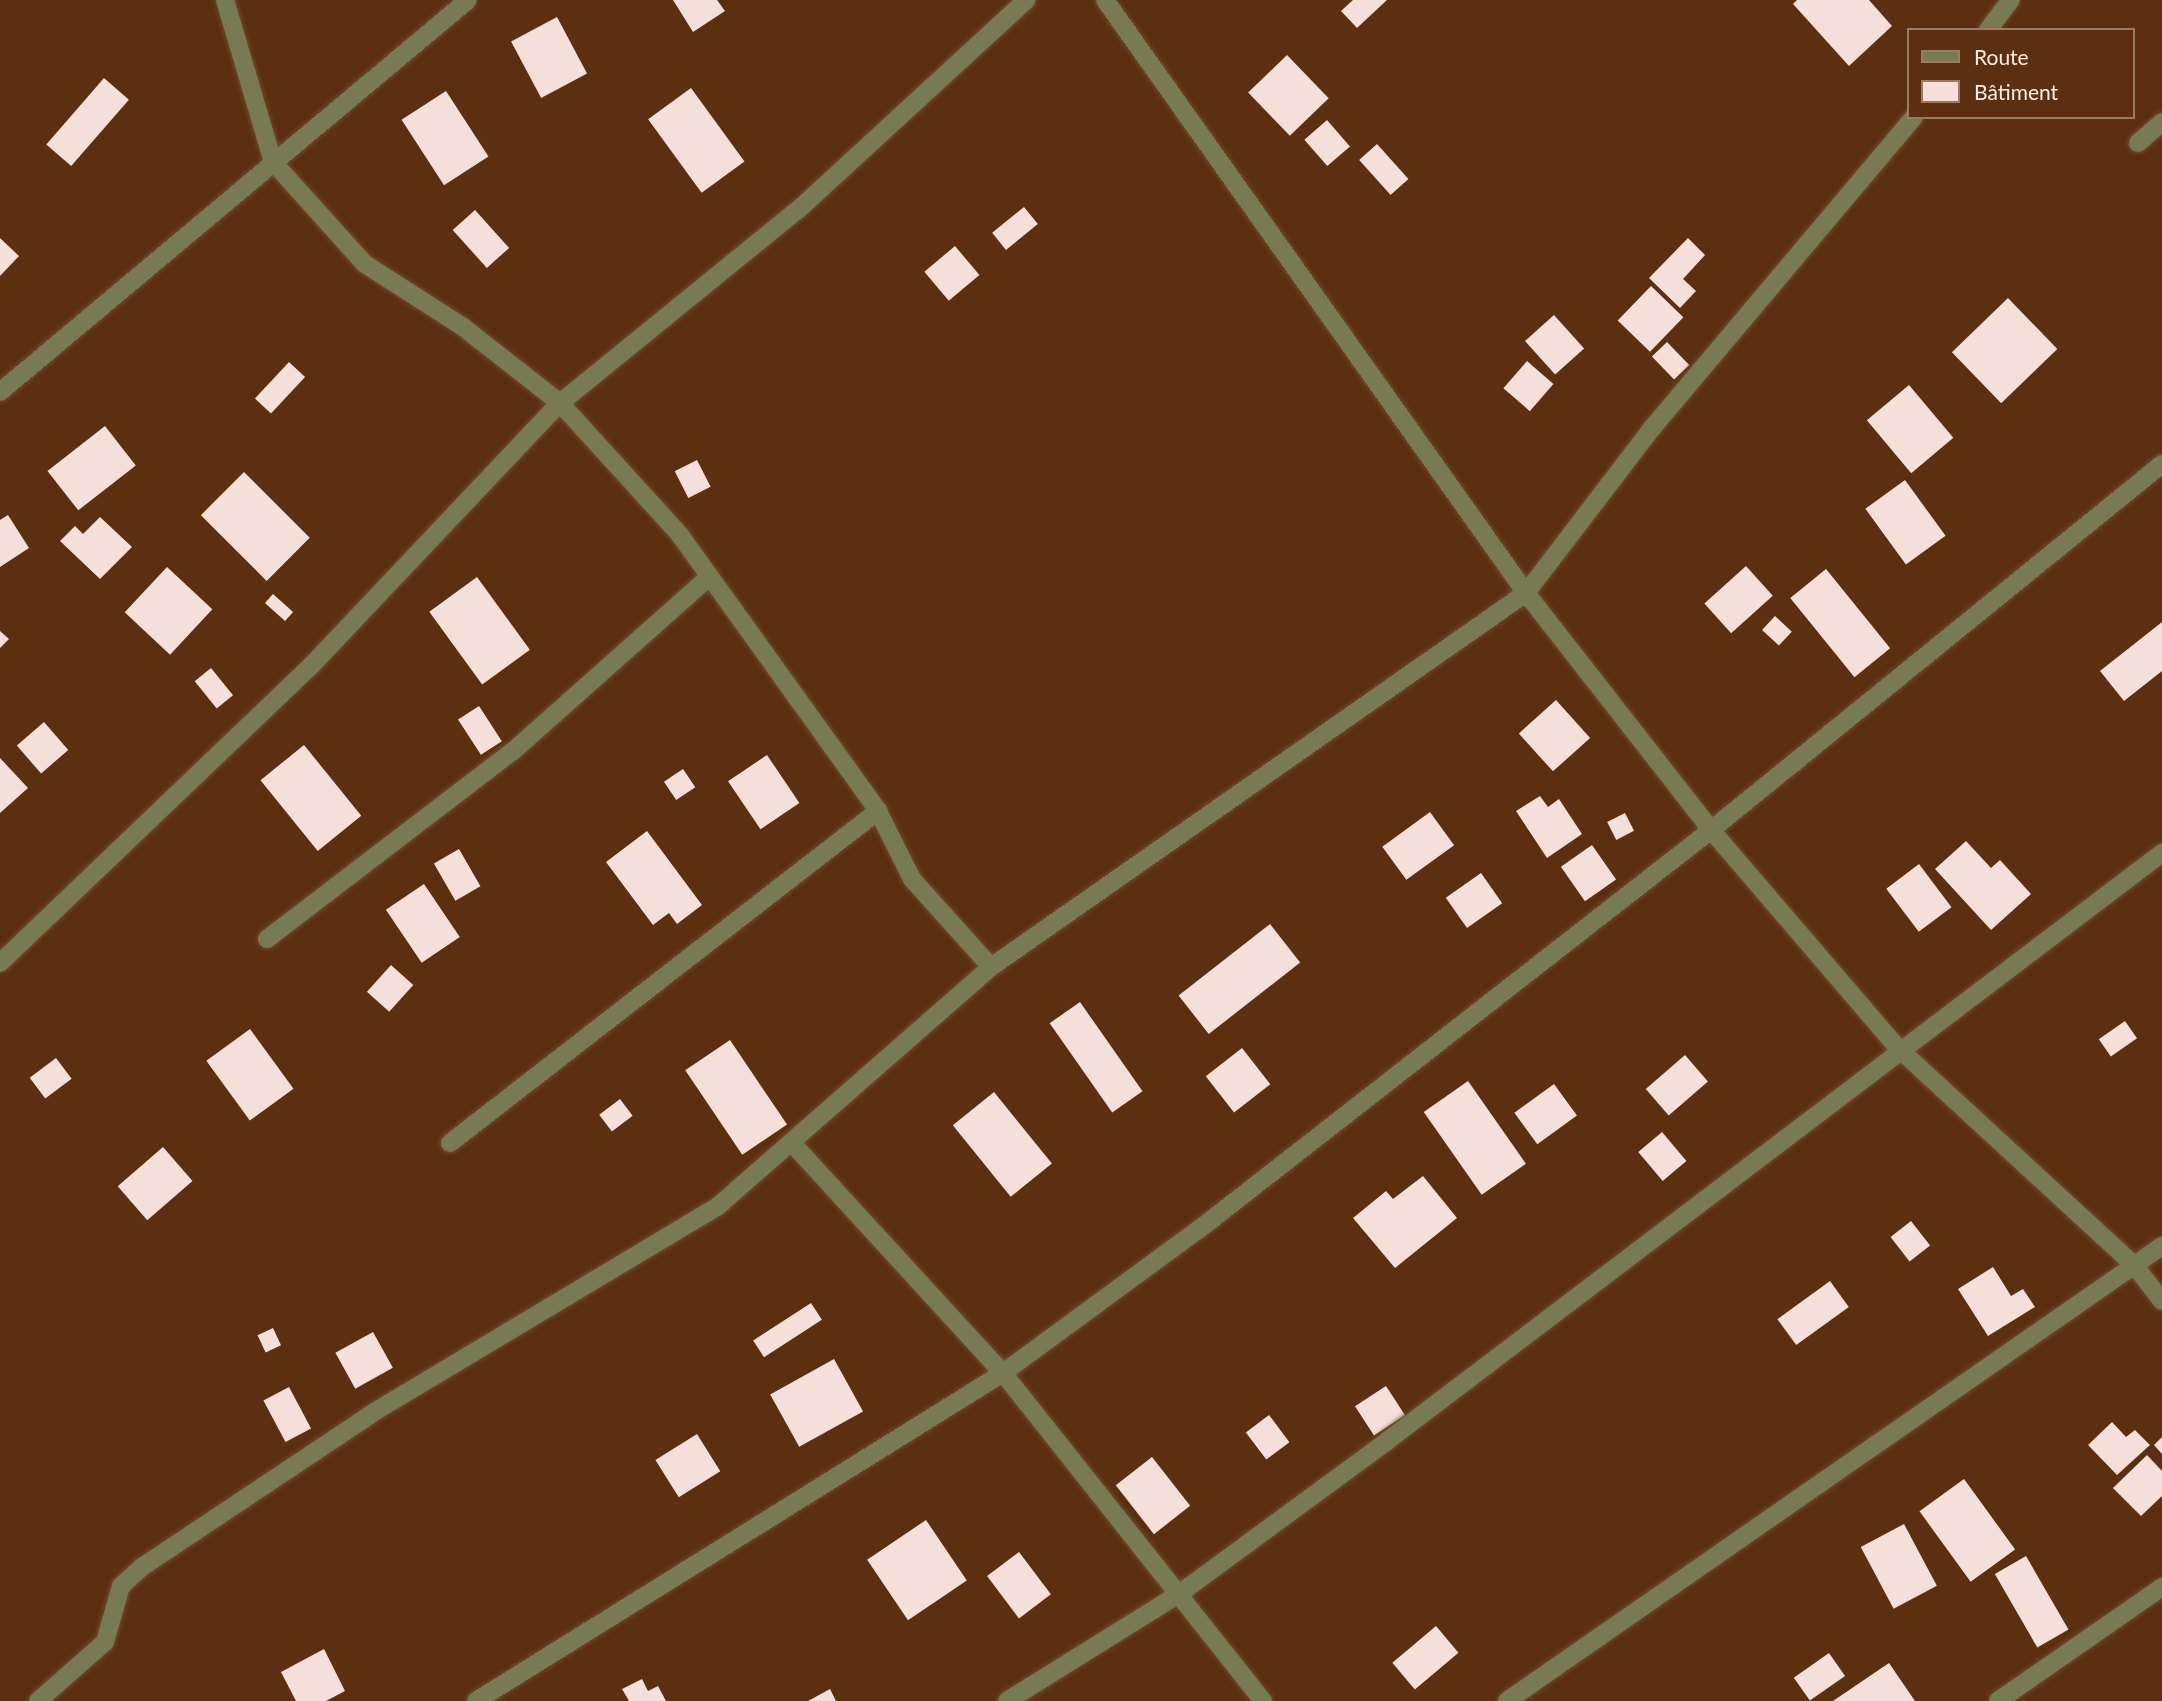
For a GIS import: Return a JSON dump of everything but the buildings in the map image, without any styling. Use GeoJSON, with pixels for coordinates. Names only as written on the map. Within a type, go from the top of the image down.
{"type":"FeatureCollection","features":[{"type":"Feature","properties":{"kind":"street"},"geometry":{"type":"LineString","coordinates":[[225,0],[273,162],[365,264],[463,327],[559,403],[680,535],[708,578],[878,811],[912,879],[990,967]]}},
{"type":"Feature","properties":{"kind":"street"},"geometry":{"type":"LineString","coordinates":[[0,392],[468,0]]}},
{"type":"Feature","properties":{"kind":"street"},"geometry":{"type":"LineString","coordinates":[[0,963],[310,667],[559,403],[799,209],[1026,0]]}},
{"type":"Feature","properties":{"kind":"street"},"geometry":{"type":"LineString","coordinates":[[1105,0],[1526,593],[1712,830],[1898,1048],[2135,1266],[2162,1301]]}},
{"type":"Feature","properties":{"kind":"street"},"geometry":{"type":"LineString","coordinates":[[1990,28],[2011,0]]}},
{"type":"Feature","properties":{"kind":"street"},"geometry":{"type":"LineString","coordinates":[[38,1701],[105,1642],[121,1586],[142,1567],[374,1412],[718,1206],[990,967],[1526,593],[1653,427],[1912,119]]}},
{"type":"Feature","properties":{"kind":"street"},"geometry":{"type":"LineString","coordinates":[[2138,144],[2162,122]]}},
{"type":"Feature","properties":{"kind":"street"},"geometry":{"type":"LineString","coordinates":[[476,1701],[1003,1373],[1211,1220],[1712,830],[2162,464]]}},
{"type":"Feature","properties":{"kind":"street"},"geometry":{"type":"LineString","coordinates":[[267,939],[512,752],[708,578]]}},
{"type":"Feature","properties":{"kind":"street"},"geometry":{"type":"LineString","coordinates":[[450,1143],[878,811]]}},
{"type":"Feature","properties":{"kind":"street"},"geometry":{"type":"LineString","coordinates":[[1007,1701],[1179,1594],[1898,1048],[2162,853]]}},
{"type":"Feature","properties":{"kind":"street"},"geometry":{"type":"LineString","coordinates":[[791,1142],[1003,1373],[1263,1701]]}},
{"type":"Feature","properties":{"kind":"street"},"geometry":{"type":"LineString","coordinates":[[1507,1701],[2162,1247]]}},
{"type":"Feature","properties":{"kind":"street"},"geometry":{"type":"LineString","coordinates":[[1998,1701],[2162,1587]]}}]}
